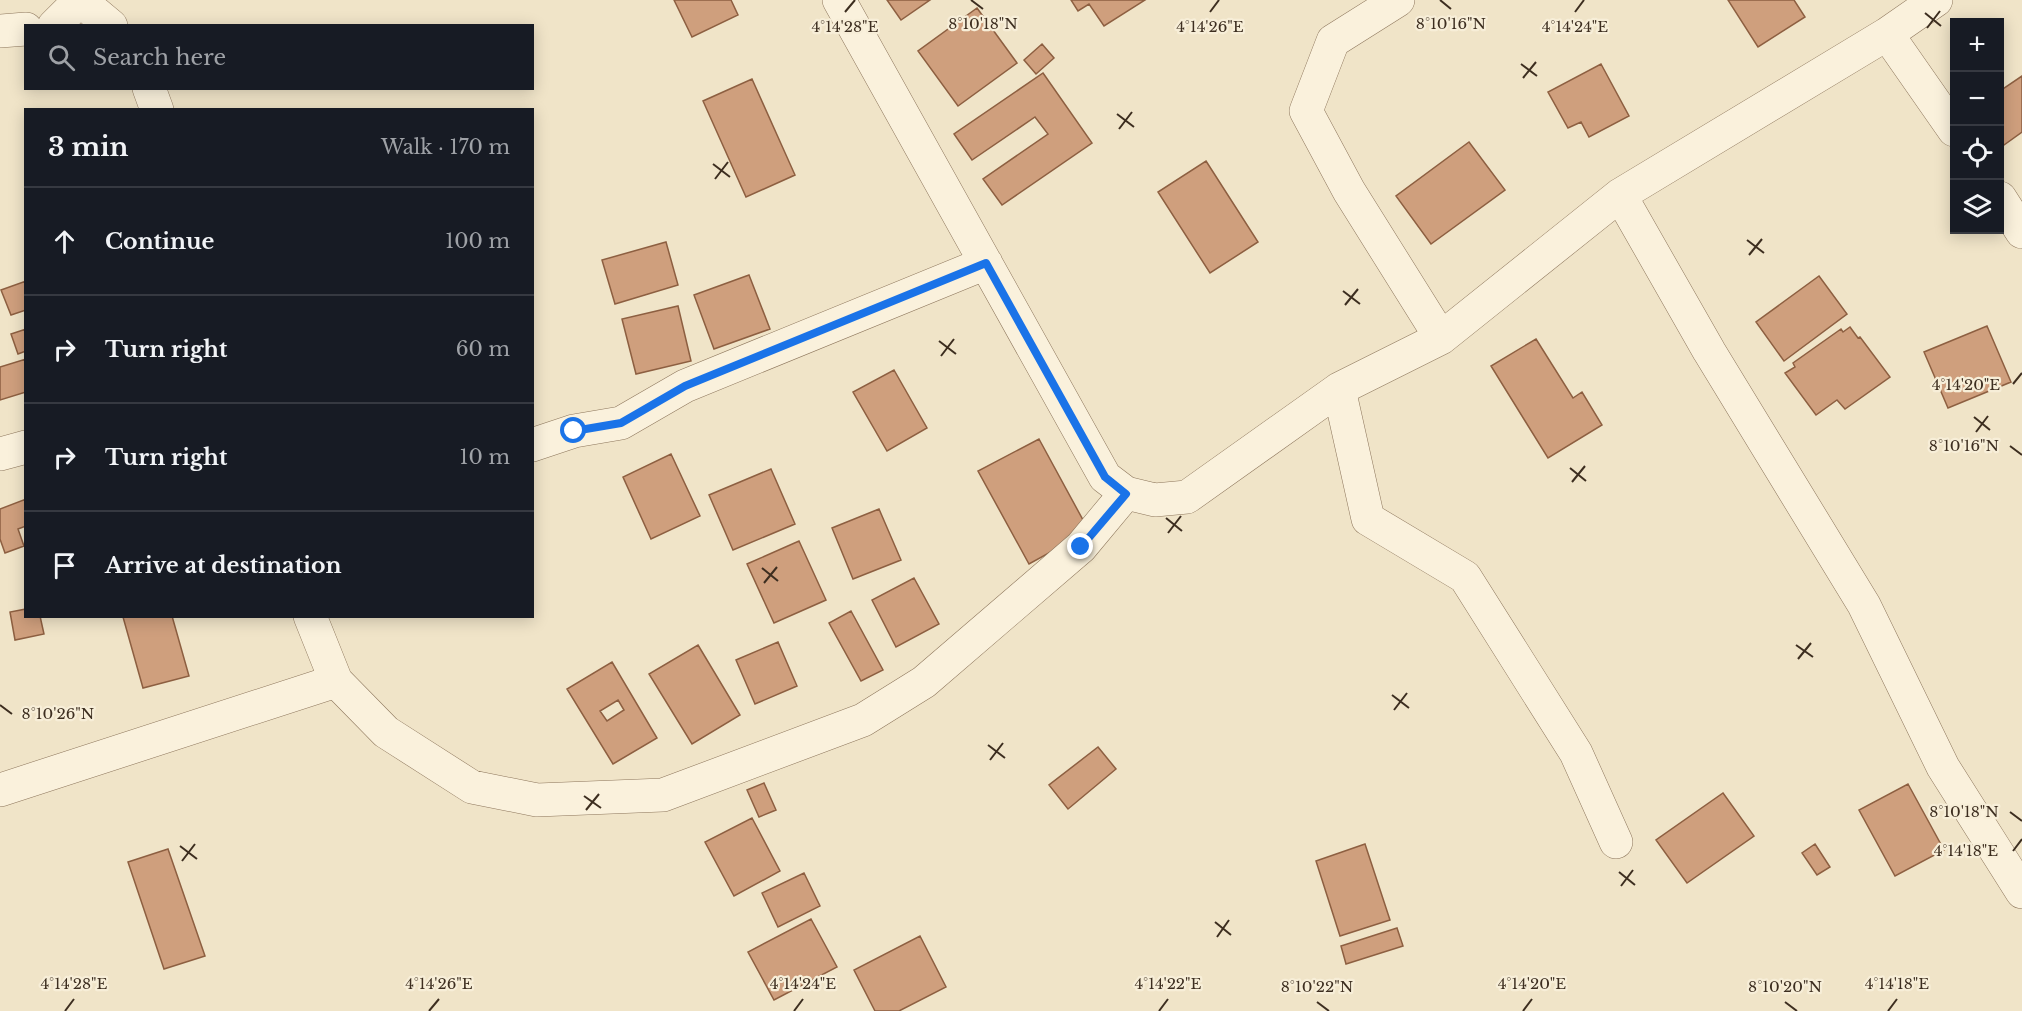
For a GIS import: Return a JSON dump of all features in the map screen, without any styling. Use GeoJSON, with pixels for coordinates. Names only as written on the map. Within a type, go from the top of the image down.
{"type":"FeatureCollection","features":[{"type":"Feature","properties":{"kind":"street"},"geometry":{"type":"LineString","coordinates":[[56,24],[80,0],[109,24]]}},
{"type":"Feature","properties":{"kind":"street"},"geometry":{"type":"LineString","coordinates":[[839,0],[1105,477],[1126,494],[1155,500],[1187,496],[1339,389],[1441,338],[1620,195],[1887,34],[1936,0]]}},
{"type":"Feature","properties":{"kind":"street"},"geometry":{"type":"LineString","coordinates":[[1398,0],[1333,40],[1306,111],[1349,191],[1441,338]]}},
{"type":"Feature","properties":{"kind":"street"},"geometry":{"type":"LineString","coordinates":[[0,31],[24,29]]}},
{"type":"Feature","properties":{"kind":"street"},"geometry":{"type":"LineString","coordinates":[[1887,34],[1951,126]]}},
{"type":"Feature","properties":{"kind":"street"},"geometry":{"type":"LineString","coordinates":[[150,90],[156,108]]}},
{"type":"Feature","properties":{"kind":"street"},"geometry":{"type":"LineString","coordinates":[[1620,195],[1709,351],[1864,605],[1943,767],[2022,892]]}},
{"type":"Feature","properties":{"kind":"street"},"geometry":{"type":"LineString","coordinates":[[2004,204],[2022,232]]}},
{"type":"Feature","properties":{"kind":"street"},"geometry":{"type":"LineString","coordinates":[[534,444],[574,431],[621,423],[685,386],[986,263]]}},
{"type":"Feature","properties":{"kind":"street"},"geometry":{"type":"LineString","coordinates":[[1339,389],[1368,519],[1465,577],[1576,753],[1616,842]]}},
{"type":"Feature","properties":{"kind":"street"},"geometry":{"type":"LineString","coordinates":[[0,454],[24,448]]}},
{"type":"Feature","properties":{"kind":"street"},"geometry":{"type":"LineString","coordinates":[[311,618],[336,681],[386,732],[472,787],[537,800],[663,795],[863,720],[924,682],[1081,547],[1126,494]]}},
{"type":"Feature","properties":{"kind":"street"},"geometry":{"type":"LineString","coordinates":[[0,790],[336,681]]}},
{"type":"Feature","properties":{"kind":"building"},"geometry":{"type":"Polygon","coordinates":[[[674,0],[731,0],[738,15],[692,37],[674,0]]]}},
{"type":"Feature","properties":{"kind":"building"},"geometry":{"type":"Polygon","coordinates":[[[887,0],[930,0],[901,20],[887,0]]]}},
{"type":"Feature","properties":{"kind":"building"},"geometry":{"type":"Polygon","coordinates":[[[1071,0],[1145,0],[1104,26],[1089,4],[1078,11],[1071,0]]]}},
{"type":"Feature","properties":{"kind":"building"},"geometry":{"type":"Polygon","coordinates":[[[1728,0],[1794,0],[1805,17],[1758,47],[1728,0]]]}},
{"type":"Feature","properties":{"kind":"building"},"geometry":{"type":"Polygon","coordinates":[[[977,8],[1017,63],[958,106],[918,51],[977,8]]]}},
{"type":"Feature","properties":{"kind":"building"},"geometry":{"type":"Polygon","coordinates":[[[1042,44],[1054,58],[1036,74],[1024,60],[1042,44]]]}},
{"type":"Feature","properties":{"kind":"building"},"geometry":{"type":"Polygon","coordinates":[[[1601,64],[1629,116],[1589,137],[1581,122],[1568,128],[1548,92],[1601,64]]]}},
{"type":"Feature","properties":{"kind":"building"},"geometry":{"type":"Polygon","coordinates":[[[1043,73],[1092,143],[1002,205],[983,179],[1048,134],[1035,117],[972,160],[954,134],[1043,73]]]}},
{"type":"Feature","properties":{"kind":"building"},"geometry":{"type":"Polygon","coordinates":[[[2022,76],[2022,132],[2004,145],[2004,126],[2004,88],[2022,76]]]}},
{"type":"Feature","properties":{"kind":"building"},"geometry":{"type":"Polygon","coordinates":[[[752,79],[795,175],[746,197],[703,101],[752,79]]]}},
{"type":"Feature","properties":{"kind":"building"},"geometry":{"type":"Polygon","coordinates":[[[1469,142],[1505,190],[1431,244],[1396,196],[1469,142]]]}},
{"type":"Feature","properties":{"kind":"building"},"geometry":{"type":"Polygon","coordinates":[[[1206,161],[1258,242],[1210,273],[1158,192],[1206,161]]]}},
{"type":"Feature","properties":{"kind":"building"},"geometry":{"type":"Polygon","coordinates":[[[666,242],[678,285],[615,304],[602,260],[666,242]]]}},
{"type":"Feature","properties":{"kind":"building"},"geometry":{"type":"Polygon","coordinates":[[[749,275],[770,329],[714,349],[694,295],[749,275]]]}},
{"type":"Feature","properties":{"kind":"building"},"geometry":{"type":"Polygon","coordinates":[[[1819,276],[1847,314],[1784,361],[1756,322],[1819,276]]]}},
{"type":"Feature","properties":{"kind":"building"},"geometry":{"type":"Polygon","coordinates":[[[24,282],[24,311],[11,315],[1,290],[24,282]]]}},
{"type":"Feature","properties":{"kind":"building"},"geometry":{"type":"Polygon","coordinates":[[[678,306],[691,361],[636,374],[622,319],[678,306]]]}},
{"type":"Feature","properties":{"kind":"building"},"geometry":{"type":"Polygon","coordinates":[[[1987,326],[2011,382],[1948,408],[1924,352],[1987,326]]]}},
{"type":"Feature","properties":{"kind":"building"},"geometry":{"type":"Polygon","coordinates":[[[1850,327],[1890,377],[1845,409],[1837,400],[1816,415],[1785,373],[1795,367],[1793,363],[1841,329],[1843,332],[1850,327]]]}},
{"type":"Feature","properties":{"kind":"building"},"geometry":{"type":"Polygon","coordinates":[[[24,330],[24,352],[18,354],[11,334],[24,330]]]}},
{"type":"Feature","properties":{"kind":"building"},"geometry":{"type":"Polygon","coordinates":[[[1536,339],[1573,398],[1582,392],[1602,425],[1548,458],[1491,366],[1536,339]]]}},
{"type":"Feature","properties":{"kind":"building"},"geometry":{"type":"Polygon","coordinates":[[[24,360],[24,393],[0,400],[0,367],[24,360]]]}},
{"type":"Feature","properties":{"kind":"building"},"geometry":{"type":"Polygon","coordinates":[[[894,370],[927,428],[887,451],[853,392],[894,370]]]}},
{"type":"Feature","properties":{"kind":"building"},"geometry":{"type":"Polygon","coordinates":[[[1039,439],[1089,531],[1029,564],[978,471],[1039,439]]]}},
{"type":"Feature","properties":{"kind":"building"},"geometry":{"type":"Polygon","coordinates":[[[671,454],[700,516],[651,539],[623,477],[671,454]]]}},
{"type":"Feature","properties":{"kind":"building"},"geometry":{"type":"Polygon","coordinates":[[[771,469],[795,524],[733,550],[709,495],[771,469]]]}},
{"type":"Feature","properties":{"kind":"building"},"geometry":{"type":"Polygon","coordinates":[[[24,500],[24,527],[18,529],[24,546],[5,553],[0,539],[0,509],[24,500]]]}},
{"type":"Feature","properties":{"kind":"building"},"geometry":{"type":"Polygon","coordinates":[[[879,509],[901,560],[853,579],[832,528],[879,509]]]}},
{"type":"Feature","properties":{"kind":"building"},"geometry":{"type":"Polygon","coordinates":[[[799,541],[826,600],[774,623],[747,564],[799,541]]]}},
{"type":"Feature","properties":{"kind":"building"},"geometry":{"type":"Polygon","coordinates":[[[914,578],[939,624],[896,647],[872,600],[914,578]]]}},
{"type":"Feature","properties":{"kind":"building"},"geometry":{"type":"Polygon","coordinates":[[[24,609],[24,618],[40,618],[44,634],[15,640],[10,612],[24,609]]]}},
{"type":"Feature","properties":{"kind":"building"},"geometry":{"type":"Polygon","coordinates":[[[851,611],[883,670],[861,681],[829,623],[851,611]]]}},
{"type":"Feature","properties":{"kind":"building"},"geometry":{"type":"Polygon","coordinates":[[[123,618],[173,618],[189,676],[143,688],[123,618]]]}},
{"type":"Feature","properties":{"kind":"building"},"geometry":{"type":"Polygon","coordinates":[[[778,642],[797,686],[755,704],[736,660],[778,642]]]}},
{"type":"Feature","properties":{"kind":"building"},"geometry":{"type":"Polygon","coordinates":[[[698,645],[740,715],[692,744],[649,674],[698,645]]]}},
{"type":"Feature","properties":{"kind":"building"},"geometry":{"type":"Polygon","coordinates":[[[612,662],[657,738],[613,764],[567,689],[612,662]],[[618,700],[600,711],[607,721],[624,710],[618,700]]]}},
{"type":"Feature","properties":{"kind":"building"},"geometry":{"type":"Polygon","coordinates":[[[1098,747],[1116,769],[1068,809],[1049,785],[1098,747]]]}},
{"type":"Feature","properties":{"kind":"building"},"geometry":{"type":"Polygon","coordinates":[[[764,783],[776,810],[759,817],[747,790],[764,783]]]}},
{"type":"Feature","properties":{"kind":"building"},"geometry":{"type":"Polygon","coordinates":[[[1908,784],[1944,850],[1895,876],[1859,810],[1908,784]]]}},
{"type":"Feature","properties":{"kind":"building"},"geometry":{"type":"Polygon","coordinates":[[[1723,793],[1754,836],[1687,883],[1656,840],[1723,793]]]}},
{"type":"Feature","properties":{"kind":"building"},"geometry":{"type":"Polygon","coordinates":[[[752,818],[780,871],[734,896],[705,842],[752,818]]]}},
{"type":"Feature","properties":{"kind":"building"},"geometry":{"type":"Polygon","coordinates":[[[1365,844],[1390,920],[1340,936],[1316,861],[1365,844]]]}},
{"type":"Feature","properties":{"kind":"building"},"geometry":{"type":"Polygon","coordinates":[[[1815,844],[1830,867],[1817,875],[1802,853],[1815,844]]]}},
{"type":"Feature","properties":{"kind":"building"},"geometry":{"type":"Polygon","coordinates":[[[168,849],[205,956],[164,969],[128,862],[168,849]]]}},
{"type":"Feature","properties":{"kind":"building"},"geometry":{"type":"Polygon","coordinates":[[[804,873],[820,906],[778,927],[762,893],[804,873]]]}},
{"type":"Feature","properties":{"kind":"building"},"geometry":{"type":"Polygon","coordinates":[[[811,919],[837,967],[774,1000],[748,952],[811,919]]]}},
{"type":"Feature","properties":{"kind":"building"},"geometry":{"type":"Polygon","coordinates":[[[1397,928],[1403,946],[1346,964],[1341,946],[1397,928]]]}},
{"type":"Feature","properties":{"kind":"building"},"geometry":{"type":"Polygon","coordinates":[[[920,936],[946,987],[899,1011],[875,1011],[854,970],[920,936]]]}},
{"type":"Feature","properties":{"kind":"route"},"geometry":{"type":"LineString","coordinates":[[574,431],[621,423],[685,386],[986,263],[1105,477],[1126,494],[1081,547]]}}]}
